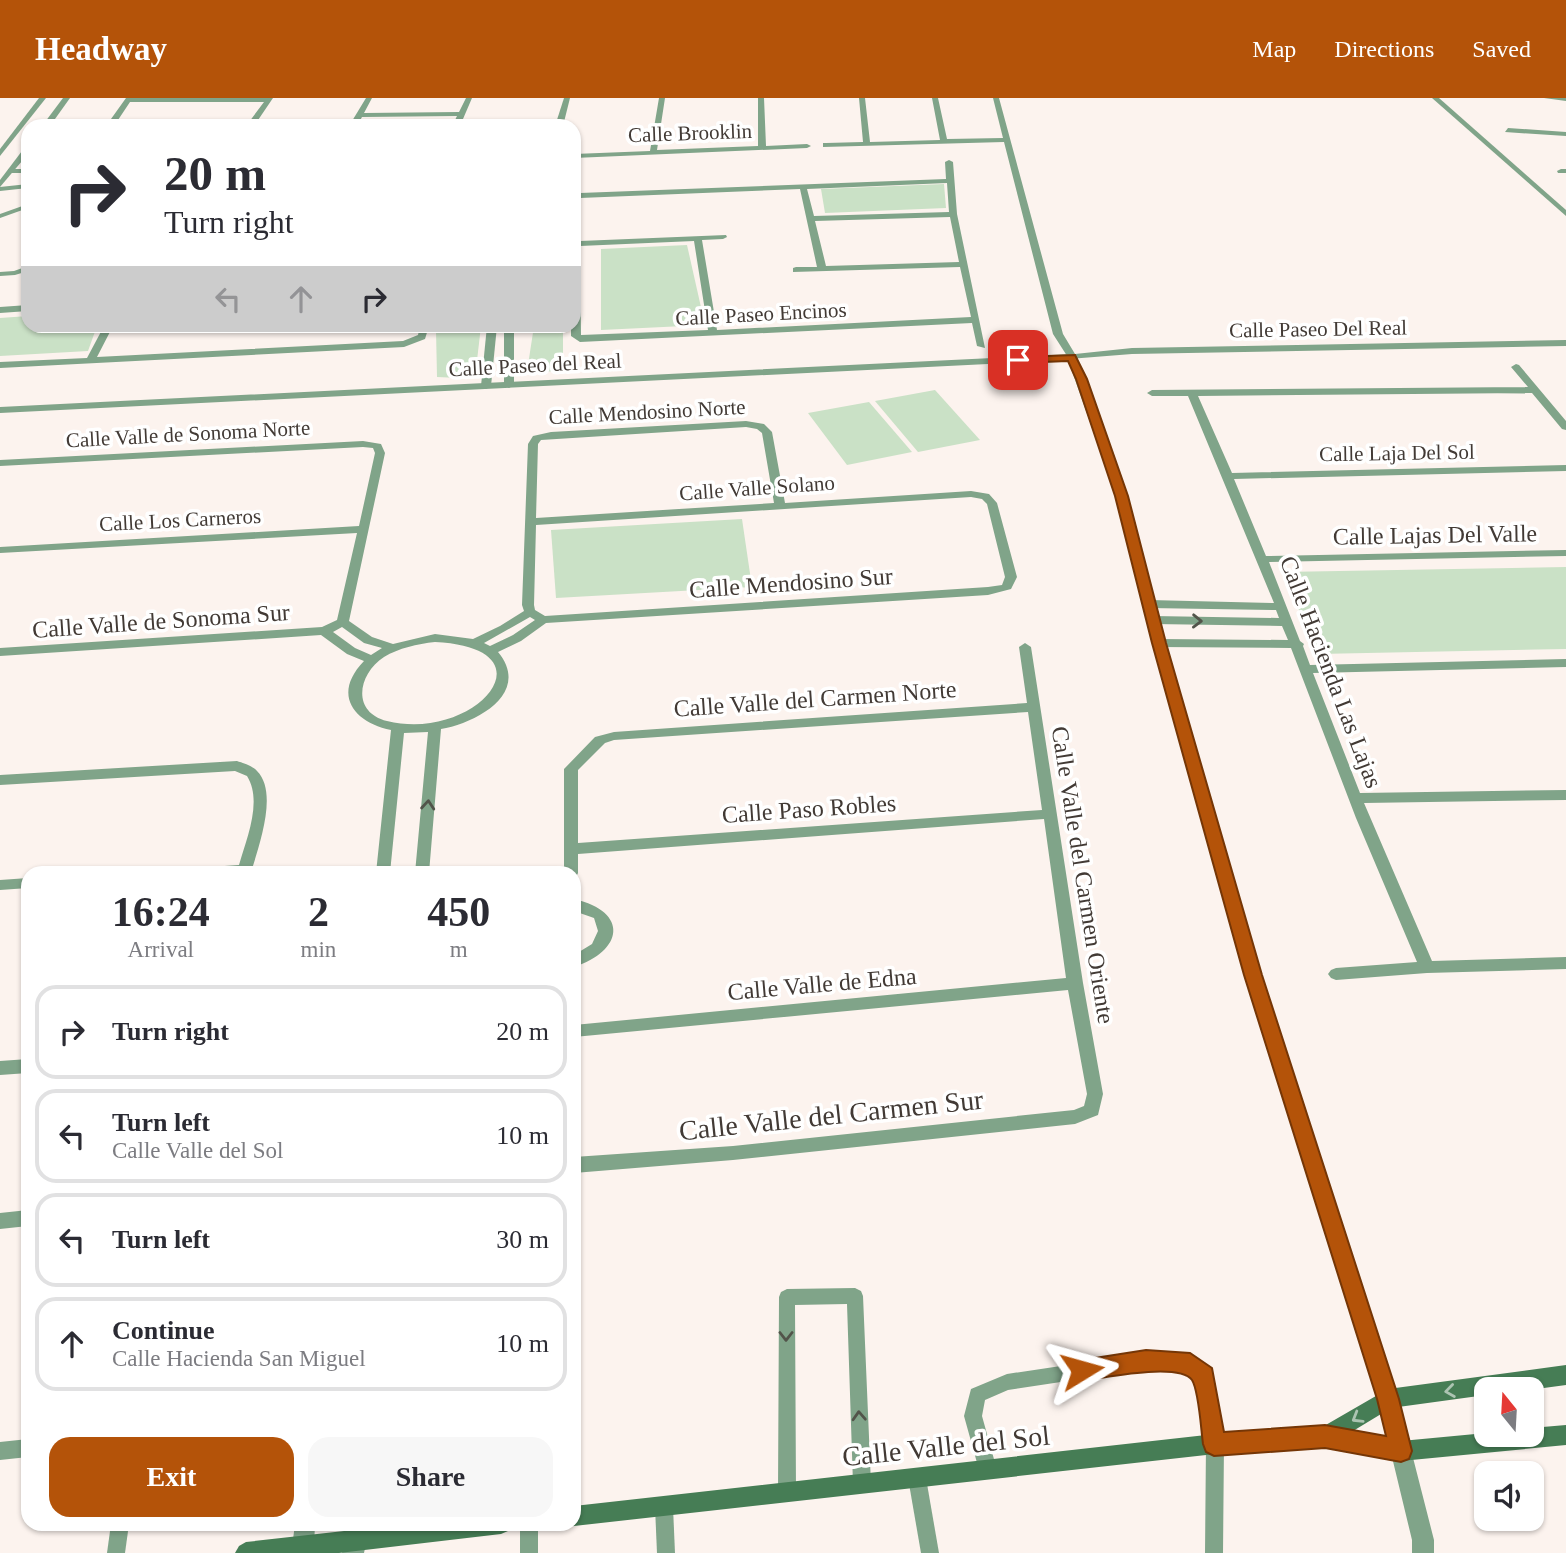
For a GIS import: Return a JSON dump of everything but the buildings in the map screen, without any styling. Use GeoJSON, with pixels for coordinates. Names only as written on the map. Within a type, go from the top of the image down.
{"type":"FeatureCollection","features":[{"type":"Feature","properties":{"kind":"main road","name":"Calle Valle del Sol"},"geometry":{"type":"LineString","coordinates":[[1325,1436],[1388,1399],[1566,1375]]}},
{"type":"Feature","properties":{"kind":"main road","name":"Calle Valle del Sol"},"geometry":{"type":"LineString","coordinates":[[581,1515],[1214,1444],[1325,1436],[1401,1451],[1566,1434]]}},
{"type":"Feature","properties":{"kind":"main road"},"geometry":{"type":"LineString","coordinates":[[246,1553],[304,1550],[357,1539],[427,1531]]}},
{"type":"Feature","properties":{"kind":"street"},"geometry":{"type":"LineString","coordinates":[[28,119],[43,98]]}},
{"type":"Feature","properties":{"kind":"street"},"geometry":{"type":"LineString","coordinates":[[51,119],[67,98]]}},
{"type":"Feature","properties":{"kind":"street"},"geometry":{"type":"LineString","coordinates":[[357,119],[369,98]]}},
{"type":"Feature","properties":{"kind":"street"},"geometry":{"type":"LineString","coordinates":[[459,119],[469,98]]}},
{"type":"Feature","properties":{"kind":"street"},"geometry":{"type":"LineString","coordinates":[[561,119],[567,98]]}},
{"type":"Feature","properties":{"kind":"street"},"geometry":{"type":"LineString","coordinates":[[653,152],[662,98]]}},
{"type":"Feature","properties":{"kind":"street"},"geometry":{"type":"LineString","coordinates":[[761,98],[762,148]]}},
{"type":"Feature","properties":{"kind":"street"},"geometry":{"type":"LineString","coordinates":[[862,98],[867,144]]}},
{"type":"Feature","properties":{"kind":"street"},"geometry":{"type":"LineString","coordinates":[[935,98],[944,137]]}},
{"type":"Feature","properties":{"kind":"street"},"geometry":{"type":"LineString","coordinates":[[996,98],[1058,334],[1072,358],[1121,496],[1159,643],[1253,975],[1388,1399],[1423,1553]]}},
{"type":"Feature","properties":{"kind":"street"},"geometry":{"type":"LineString","coordinates":[[1435,98],[1566,214]]}},
{"type":"Feature","properties":{"kind":"street"},"geometry":{"type":"LineString","coordinates":[[1547,98],[1566,99]]}},
{"type":"Feature","properties":{"kind":"street"},"geometry":{"type":"LineString","coordinates":[[115,119],[128,99],[269,99]]}},
{"type":"Feature","properties":{"kind":"street"},"geometry":{"type":"LineString","coordinates":[[255,119],[269,99]]}},
{"type":"Feature","properties":{"kind":"street"},"geometry":{"type":"LineString","coordinates":[[359,115],[461,114]]}},
{"type":"Feature","properties":{"kind":"street"},"geometry":{"type":"LineString","coordinates":[[0,155],[21,128]]}},
{"type":"Feature","properties":{"kind":"street"},"geometry":{"type":"LineString","coordinates":[[1508,130],[1566,134]]}},
{"type":"Feature","properties":{"kind":"street"},"geometry":{"type":"LineString","coordinates":[[826,145],[944,137],[1006,137]]}},
{"type":"Feature","properties":{"kind":"street","name":"Calle Brooklin"},"geometry":{"type":"LineString","coordinates":[[581,146],[761,139]]}},
{"type":"Feature","properties":{"kind":"street","name":"Calle Brooklin"},"geometry":{"type":"LineString","coordinates":[[581,156],[807,146]]}},
{"type":"Feature","properties":{"kind":"street"},"geometry":{"type":"LineString","coordinates":[[4,181],[21,158]]}},
{"type":"Feature","properties":{"kind":"street"},"geometry":{"type":"LineString","coordinates":[[949,162],[953,214],[982,346]]}},
{"type":"Feature","properties":{"kind":"street"},"geometry":{"type":"LineString","coordinates":[[4,181],[21,174]]}},
{"type":"Feature","properties":{"kind":"street"},"geometry":{"type":"LineString","coordinates":[[581,196],[950,181]]}},
{"type":"Feature","properties":{"kind":"street"},"geometry":{"type":"LineString","coordinates":[[803,187],[822,269]]}},
{"type":"Feature","properties":{"kind":"street"},"geometry":{"type":"LineString","coordinates":[[811,219],[953,214]]}},
{"type":"Feature","properties":{"kind":"street"},"geometry":{"type":"LineString","coordinates":[[581,244],[723,237]]}},
{"type":"Feature","properties":{"kind":"street"},"geometry":{"type":"LineString","coordinates":[[698,239],[713,334]]}},
{"type":"Feature","properties":{"kind":"street"},"geometry":{"type":"LineString","coordinates":[[796,270],[964,264]]}},
{"type":"Feature","properties":{"kind":"street"},"geometry":{"type":"LineString","coordinates":[[0,310],[21,308]]}},
{"type":"Feature","properties":{"kind":"street","name":"Calle Paseo Encinos"},"geometry":{"type":"LineString","coordinates":[[576,333],[580,339],[975,320]]}},
{"type":"Feature","properties":{"kind":"street"},"geometry":{"type":"LineString","coordinates":[[91,360],[104,333]]}},
{"type":"Feature","properties":{"kind":"street"},"geometry":{"type":"LineString","coordinates":[[0,365],[404,344],[422,337],[423,333]]}},
{"type":"Feature","properties":{"kind":"street"},"geometry":{"type":"LineString","coordinates":[[486,386],[491,333]]}},
{"type":"Feature","properties":{"kind":"street"},"geometry":{"type":"LineString","coordinates":[[509,333],[509,385]]}},
{"type":"Feature","properties":{"kind":"street","name":"Calle Paseo Del Real"},"geometry":{"type":"LineString","coordinates":[[1072,358],[1132,351],[1566,342]]}},
{"type":"Feature","properties":{"kind":"street","name":"Calle Paseo del Real"},"geometry":{"type":"LineString","coordinates":[[0,410],[1072,358]]}},
{"type":"Feature","properties":{"kind":"street"},"geometry":{"type":"LineString","coordinates":[[1516,366],[1566,427]]}},
{"type":"Feature","properties":{"kind":"street"},"geometry":{"type":"LineString","coordinates":[[1152,393],[1536,390]]}},
{"type":"Feature","properties":{"kind":"street","name":"Calle Hacienda Las Lajas"},"geometry":{"type":"LineString","coordinates":[[1192,393],[1229,476],[1280,607],[1298,644],[1355,798],[1427,967]]}},
{"type":"Feature","properties":{"kind":"street","name":"Calle Mendosino Norte"},"geometry":{"type":"LineString","coordinates":[[531,522],[533,444],[537,438],[607,431],[746,424],[760,426],[767,432],[780,506]]}},
{"type":"Feature","properties":{"kind":"street","name":"Calle Valle de Sonoma Norte"},"geometry":{"type":"LineString","coordinates":[[0,463],[363,444],[377,446],[380,453],[362,529]]}},
{"type":"Feature","properties":{"kind":"street","name":"Calle Laja Del Sol"},"geometry":{"type":"LineString","coordinates":[[1229,476],[1566,468]]}},
{"type":"Feature","properties":{"kind":"street","name":"Calle Valle Solano"},"geometry":{"type":"LineString","coordinates":[[531,522],[971,494],[985,496]]}},
{"type":"Feature","properties":{"kind":"street","name":"Calle Mendosino Sur"},"geometry":{"type":"LineString","coordinates":[[542,620],[988,591],[1007,587],[1011,577],[992,503],[985,496]]}},
{"type":"Feature","properties":{"kind":"street"},"geometry":{"type":"LineString","coordinates":[[530,612],[531,522]]}},
{"type":"Feature","properties":{"kind":"street"},"geometry":{"type":"LineString","coordinates":[[342,622],[362,529]]}},
{"type":"Feature","properties":{"kind":"street","name":"Calle Los Carneros"},"geometry":{"type":"LineString","coordinates":[[0,550],[362,529]]}},
{"type":"Feature","properties":{"kind":"street","name":"Calle Lajas Del Valle"},"geometry":{"type":"LineString","coordinates":[[1263,559],[1566,553]]}},
{"type":"Feature","properties":{"kind":"street"},"geometry":{"type":"LineString","coordinates":[[1149,604],[1280,607]]}},
{"type":"Feature","properties":{"kind":"street"},"geometry":{"type":"LineString","coordinates":[[489,652],[517,638],[542,620],[530,612]]}},
{"type":"Feature","properties":{"kind":"street"},"geometry":{"type":"LineString","coordinates":[[475,643],[530,612]]}},
{"type":"Feature","properties":{"kind":"street"},"geometry":{"type":"LineString","coordinates":[[1153,620],[1287,622]]}},
{"type":"Feature","properties":{"kind":"street"},"geometry":{"type":"LineString","coordinates":[[342,622],[324,631],[351,651],[372,660]]}},
{"type":"Feature","properties":{"kind":"street"},"geometry":{"type":"LineString","coordinates":[[342,622],[368,640],[393,648]]}},
{"type":"Feature","properties":{"kind":"street","name":"Calle Valle de Sonoma Sur"},"geometry":{"type":"LineString","coordinates":[[0,652],[324,631]]}},
{"type":"Feature","properties":{"kind":"street"},"geometry":{"type":"LineString","coordinates":[[435,638],[475,643],[500,663],[503,677],[499,691],[488,705],[471,717],[435,729],[398,730],[364,715],[355,701],[355,686],[362,671],[372,660],[393,648],[413,641],[435,638]]}},
{"type":"Feature","properties":{"kind":"street"},"geometry":{"type":"LineString","coordinates":[[1159,643],[1298,644]]}},
{"type":"Feature","properties":{"kind":"street","name":"Calle Valle del Carmen Oriente"},"geometry":{"type":"LineString","coordinates":[[1026,647],[1075,983],[1095,1094],[1092,1110]]}},
{"type":"Feature","properties":{"kind":"street"},"geometry":{"type":"LineString","coordinates":[[1307,670],[1566,663]]}},
{"type":"Feature","properties":{"kind":"street","name":"Calle Valle del Carmen Norte"},"geometry":{"type":"LineString","coordinates":[[572,849],[571,769],[600,740],[614,736],[1034,707]]}},
{"type":"Feature","properties":{"kind":"street"},"geometry":{"type":"LineString","coordinates":[[423,866],[435,729]]}},
{"type":"Feature","properties":{"kind":"street"},"geometry":{"type":"LineString","coordinates":[[384,866],[398,730]]}},
{"type":"Feature","properties":{"kind":"street"},"geometry":{"type":"LineString","coordinates":[[0,780],[237,766],[252,773],[259,787],[261,807],[246,866]]}},
{"type":"Feature","properties":{"kind":"street"},"geometry":{"type":"LineString","coordinates":[[1355,798],[1566,795]]}},
{"type":"Feature","properties":{"kind":"street","name":"Calle Paso Robles"},"geometry":{"type":"LineString","coordinates":[[572,849],[1050,814]]}},
{"type":"Feature","properties":{"kind":"street"},"geometry":{"type":"LineString","coordinates":[[572,849],[572,866]]}},
{"type":"Feature","properties":{"kind":"street"},"geometry":{"type":"LineString","coordinates":[[0,885],[21,884]]}},
{"type":"Feature","properties":{"kind":"street"},"geometry":{"type":"LineString","coordinates":[[581,907],[594,910],[602,917],[606,935],[594,953],[581,958]]}},
{"type":"Feature","properties":{"kind":"street"},"geometry":{"type":"LineString","coordinates":[[1336,975],[1427,967],[1566,963]]}},
{"type":"Feature","properties":{"kind":"street","name":"Calle Valle de Edna"},"geometry":{"type":"LineString","coordinates":[[581,1030],[1075,983]]}},
{"type":"Feature","properties":{"kind":"street"},"geometry":{"type":"LineString","coordinates":[[0,1068],[21,1066]]}},
{"type":"Feature","properties":{"kind":"street","name":"Calle Valle del Carmen Sur"},"geometry":{"type":"LineString","coordinates":[[581,1164],[733,1153],[1074,1117],[1092,1110]]}},
{"type":"Feature","properties":{"kind":"street"},"geometry":{"type":"LineString","coordinates":[[0,1221],[21,1219]]}},
{"type":"Feature","properties":{"kind":"street"},"geometry":{"type":"LineString","coordinates":[[304,1550],[305,1531]]}},
{"type":"Feature","properties":{"kind":"lane"},"geometry":{"type":"LineString","coordinates":[[0,144],[10,143]]}},
{"type":"Feature","properties":{"kind":"lane"},"geometry":{"type":"LineString","coordinates":[[0,216],[21,208]]}},
{"type":"Feature","properties":{"kind":"lane"},"geometry":{"type":"LineString","coordinates":[[0,274],[21,271]]}},
{"type":"Feature","properties":{"kind":"lane"},"geometry":{"type":"LineString","coordinates":[[786,1492],[787,1297],[855,1296],[862,1485]]}},
{"type":"Feature","properties":{"kind":"lane"},"geometry":{"type":"LineString","coordinates":[[988,1470],[973,1416],[977,1395],[1007,1382],[1146,1361],[1190,1364],[1204,1376],[1214,1444],[1214,1553]]}},
{"type":"Feature","properties":{"kind":"lane"},"geometry":{"type":"LineString","coordinates":[[0,1451],[21,1449]]}},
{"type":"Feature","properties":{"kind":"lane"},"geometry":{"type":"LineString","coordinates":[[917,1478],[930,1553]]}},
{"type":"Feature","properties":{"kind":"lane"},"geometry":{"type":"LineString","coordinates":[[664,1507],[666,1553]]}},
{"type":"Feature","properties":{"kind":"lane"},"geometry":{"type":"LineString","coordinates":[[116,1553],[119,1531]]}},
{"type":"Feature","properties":{"kind":"lane"},"geometry":{"type":"LineString","coordinates":[[529,1531],[529,1553]]}},
{"type":"Feature","properties":{"kind":"green space"},"geometry":{"type":"Polygon","coordinates":[[[944,184],[946,208],[825,213],[821,189],[944,184]]]}},
{"type":"Feature","properties":{"kind":"green space"},"geometry":{"type":"Polygon","coordinates":[[[687,245],[705,325],[601,330],[601,249],[687,245]]]}},
{"type":"Feature","properties":{"kind":"green space"},"geometry":{"type":"Polygon","coordinates":[[[21,316],[21,333],[94,333],[88,351],[0,356],[0,318],[21,316]]]}},
{"type":"Feature","properties":{"kind":"green space"},"geometry":{"type":"Polygon","coordinates":[[[436,333],[480,333],[476,369],[459,378],[437,377],[436,333]]]}},
{"type":"Feature","properties":{"kind":"green space"},"geometry":{"type":"Polygon","coordinates":[[[533,333],[563,333],[563,370],[544,372],[528,365],[533,333]]]}},
{"type":"Feature","properties":{"kind":"green space"},"geometry":{"type":"Polygon","coordinates":[[[935,390],[980,440],[918,452],[875,401],[935,390]]]}},
{"type":"Feature","properties":{"kind":"green space"},"geometry":{"type":"Polygon","coordinates":[[[869,402],[912,452],[847,465],[808,413],[869,402]]]}},
{"type":"Feature","properties":{"kind":"green space"},"geometry":{"type":"Polygon","coordinates":[[[742,519],[752,587],[556,598],[551,530],[742,519]]]}},
{"type":"Feature","properties":{"kind":"green space"},"geometry":{"type":"Polygon","coordinates":[[[1566,567],[1566,649],[1318,654],[1282,572],[1566,567]]]}},
{"type":"Feature","properties":{"kind":"route"},"geometry":{"type":"LineString","coordinates":[[1018,360],[1072,358],[1081,379],[1121,496],[1159,643],[1253,975],[1388,1399],[1401,1451],[1325,1436],[1214,1444],[1204,1376],[1190,1364],[1146,1361],[1082,1370]]}}]}
